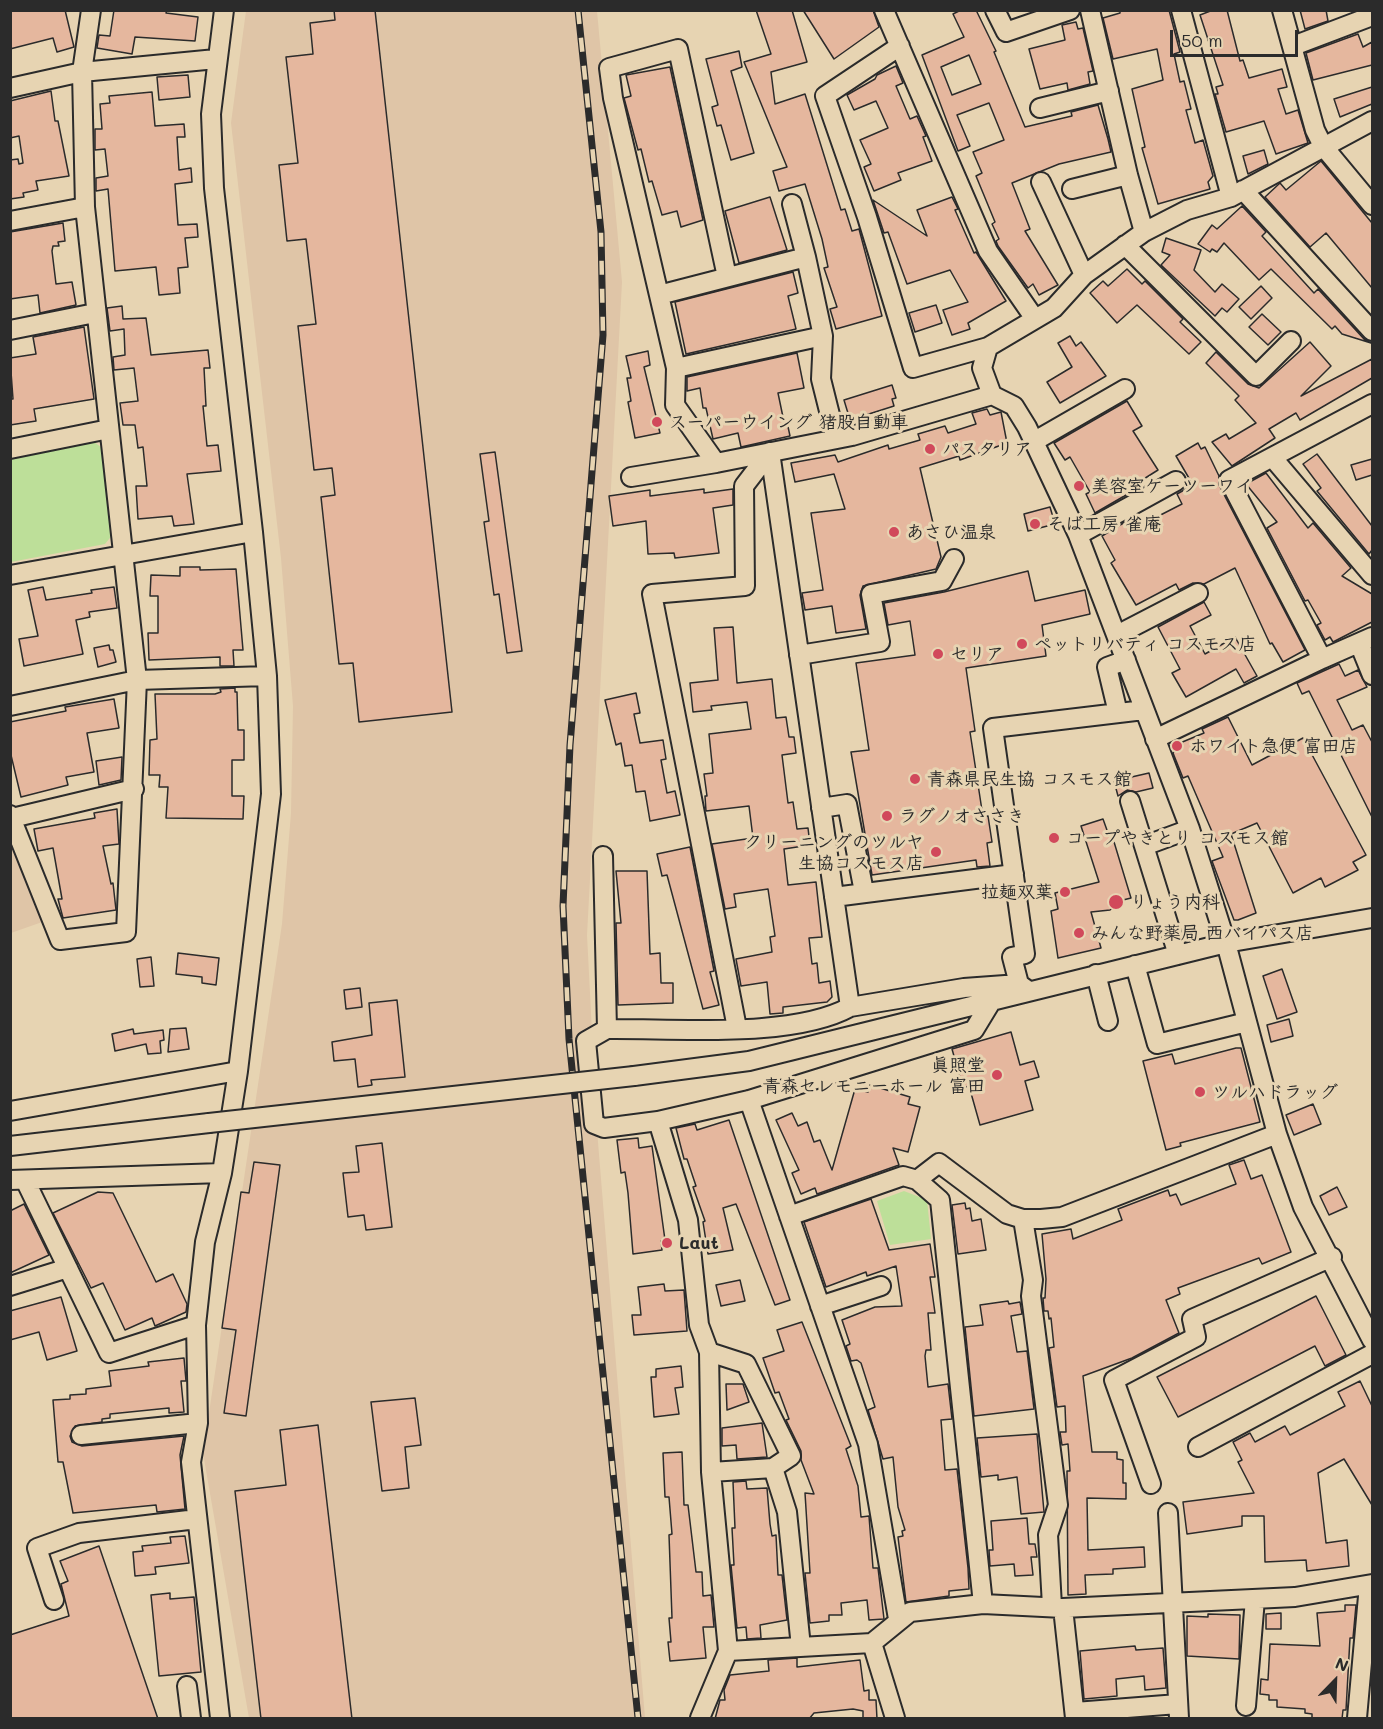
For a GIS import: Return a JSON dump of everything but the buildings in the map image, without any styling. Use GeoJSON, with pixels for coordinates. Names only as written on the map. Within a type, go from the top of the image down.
{"type":"FeatureCollection","features":[{"type":"Feature","properties":{"kind":"street"},"geometry":{"type":"LineString","coordinates":[[91,10],[82,72],[85,207],[137,680],[134,789],[126,932],[60,940],[11,817],[134,789]]}},
{"type":"Feature","properties":{"kind":"street"},"geometry":{"type":"LineString","coordinates":[[220,1719],[191,1462],[198,1423],[196,1325],[205,1242],[222,1173],[238,1071],[271,794],[267,676],[214,188],[211,114],[224,10]]}},
{"type":"Feature","properties":{"kind":"street"},"geometry":{"type":"LineString","coordinates":[[884,10],[988,251],[1035,319]]}},
{"type":"Feature","properties":{"kind":"street"},"geometry":{"type":"LineString","coordinates":[[995,10],[1006,32],[1070,10]]}},
{"type":"Feature","properties":{"kind":"street"},"geometry":{"type":"LineString","coordinates":[[1090,10],[1128,175],[1144,232]]}},
{"type":"Feature","properties":{"kind":"street"},"geometry":{"type":"LineString","coordinates":[[1181,10],[1237,194],[1372,331]]}},
{"type":"Feature","properties":{"kind":"street"},"geometry":{"type":"LineString","coordinates":[[1282,10],[1315,130],[1323,146],[1372,205]]}},
{"type":"Feature","properties":{"kind":"street"},"geometry":{"type":"LineString","coordinates":[[1293,46],[1371,14]]}},
{"type":"Feature","properties":{"kind":"street"},"geometry":{"type":"LineString","coordinates":[[900,46],[825,96],[867,217],[913,368],[988,347],[1054,308],[1084,275],[1144,232],[1187,210],[1237,194],[1372,121]]}},
{"type":"Feature","properties":{"kind":"street"},"geometry":{"type":"LineString","coordinates":[[717,463],[675,405],[676,368],[613,98],[609,68],[678,49],[727,277]]}},
{"type":"Feature","properties":{"kind":"street"},"geometry":{"type":"LineString","coordinates":[[10,88],[82,72],[216,60]]}},
{"type":"Feature","properties":{"kind":"street"},"geometry":{"type":"LineString","coordinates":[[1040,108],[1109,91]]}},
{"type":"Feature","properties":{"kind":"street"},"geometry":{"type":"LineString","coordinates":[[1072,189],[1128,175]]}},
{"type":"Feature","properties":{"kind":"street"},"geometry":{"type":"LineString","coordinates":[[1041,182],[1084,275]]}},
{"type":"Feature","properties":{"kind":"street"},"geometry":{"type":"LineString","coordinates":[[792,204],[823,336],[821,379],[836,439]]}},
{"type":"Feature","properties":{"kind":"street"},"geometry":{"type":"LineString","coordinates":[[10,221],[85,207]]}},
{"type":"Feature","properties":{"kind":"street"},"geometry":{"type":"LineString","coordinates":[[1125,245],[1256,376],[1292,341]]}},
{"type":"Feature","properties":{"kind":"street"},"geometry":{"type":"LineString","coordinates":[[659,295],[806,256]]}},
{"type":"Feature","properties":{"kind":"street"},"geometry":{"type":"LineString","coordinates":[[10,330],[96,313]]}},
{"type":"Feature","properties":{"kind":"street"},"geometry":{"type":"LineString","coordinates":[[676,368],[823,336]]}},
{"type":"Feature","properties":{"kind":"street"},"geometry":{"type":"LineString","coordinates":[[988,347],[982,368],[992,395]]}},
{"type":"Feature","properties":{"kind":"street"},"geometry":{"type":"LineString","coordinates":[[1034,442],[1125,389]]}},
{"type":"Feature","properties":{"kind":"street"},"geometry":{"type":"LineString","coordinates":[[631,477],[717,463],[836,439],[992,395],[1014,406],[1034,442],[1078,535],[1190,829],[1226,943],[1277,1134],[1303,1208],[1332,1257],[1372,1340]]}},
{"type":"Feature","properties":{"kind":"street"},"geometry":{"type":"LineString","coordinates":[[1322,658],[1229,480],[1372,404]]}},
{"type":"Feature","properties":{"kind":"street"},"geometry":{"type":"LineString","coordinates":[[10,449],[109,429]]}},
{"type":"Feature","properties":{"kind":"street"},"geometry":{"type":"LineString","coordinates":[[770,452],[850,1006]]}},
{"type":"Feature","properties":{"kind":"street"},"geometry":{"type":"LineString","coordinates":[[737,1028],[652,594],[745,586],[744,486],[770,452]]}},
{"type":"Feature","properties":{"kind":"street"},"geometry":{"type":"LineString","coordinates":[[1272,457],[1372,575]]}},
{"type":"Feature","properties":{"kind":"street"},"geometry":{"type":"LineString","coordinates":[[1078,535],[1176,481]]}},
{"type":"Feature","properties":{"kind":"street"},"geometry":{"type":"LineString","coordinates":[[10,575],[253,532]]}},
{"type":"Feature","properties":{"kind":"street"},"geometry":{"type":"LineString","coordinates":[[799,655],[880,642],[871,594],[942,581],[954,559]]}},
{"type":"Feature","properties":{"kind":"street"},"geometry":{"type":"LineString","coordinates":[[1117,634],[1198,593]]}},
{"type":"Feature","properties":{"kind":"street"},"geometry":{"type":"LineString","coordinates":[[1155,739],[1322,658],[1366,640],[1372,675]]}},
{"type":"Feature","properties":{"kind":"street"},"geometry":{"type":"LineString","coordinates":[[1118,713],[1107,667],[1126,660]]}},
{"type":"Feature","properties":{"kind":"street"},"geometry":{"type":"LineString","coordinates":[[10,706],[137,680],[267,676]]}},
{"type":"Feature","properties":{"kind":"street"},"geometry":{"type":"LineString","coordinates":[[1024,987],[1012,957],[1024,954],[993,728],[1144,710]]}},
{"type":"Feature","properties":{"kind":"street"},"geometry":{"type":"LineString","coordinates":[[1130,801],[1178,955]]}},
{"type":"Feature","properties":{"kind":"street"},"geometry":{"type":"LineString","coordinates":[[821,808],[847,804],[864,892]]}},
{"type":"Feature","properties":{"kind":"street"},"geometry":{"type":"LineString","coordinates":[[1144,846],[1190,829]]}},
{"type":"Feature","properties":{"kind":"street"},"geometry":{"type":"LineString","coordinates":[[603,856],[607,1029]]}},
{"type":"Feature","properties":{"kind":"street"},"geometry":{"type":"LineString","coordinates":[[834,897],[1014,874]]}},
{"type":"Feature","properties":{"kind":"street"},"geometry":{"type":"LineString","coordinates":[[991,1002],[974,1030],[749,1100],[658,1121],[604,1128],[594,1124],[586,1041],[607,1029],[737,1028],[800,1022],[833,1016],[850,1006],[964,988],[1024,987],[1096,974],[1226,943],[1372,918]]}},
{"type":"Feature","properties":{"kind":"street"},"geometry":{"type":"LineString","coordinates":[[1135,965],[1156,1044],[1246,1022]]}},
{"type":"Feature","properties":{"kind":"street"},"geometry":{"type":"LineString","coordinates":[[1096,974],[1108,1021]]}},
{"type":"Feature","properties":{"kind":"street"},"geometry":{"type":"LineString","coordinates":[[10,1146],[749,1061],[991,1002],[1024,987]]}},
{"type":"Feature","properties":{"kind":"street"},"geometry":{"type":"LineString","coordinates":[[10,1111],[238,1071]]}},
{"type":"Feature","properties":{"kind":"street"},"geometry":{"type":"LineString","coordinates":[[749,1100],[868,1444],[898,1619]]}},
{"type":"Feature","properties":{"kind":"street"},"geometry":{"type":"LineString","coordinates":[[658,1121],[688,1220],[690,1258],[699,1325],[709,1352],[711,1472],[728,1651],[700,1719]]}},
{"type":"Feature","properties":{"kind":"street"},"geometry":{"type":"LineString","coordinates":[[917,1180],[939,1163],[1002,1211],[1023,1219],[1062,1217],[1277,1134]]}},
{"type":"Feature","properties":{"kind":"street"},"geometry":{"type":"LineString","coordinates":[[196,1325],[109,1353],[68,1268],[18,1180],[222,1173]]}},
{"type":"Feature","properties":{"kind":"street"},"geometry":{"type":"LineString","coordinates":[[789,1216],[903,1176],[917,1180],[940,1200],[983,1604]]}},
{"type":"Feature","properties":{"kind":"street"},"geometry":{"type":"LineString","coordinates":[[1023,1219],[1033,1280],[1030,1296],[1058,1505],[1048,1535],[1075,1715],[1178,1711],[1168,1513]]}},
{"type":"Feature","properties":{"kind":"street"},"geometry":{"type":"LineString","coordinates":[[1151,1484],[1114,1380],[1196,1337],[1192,1319],[1332,1257]]}},
{"type":"Feature","properties":{"kind":"street"},"geometry":{"type":"LineString","coordinates":[[10,1286],[68,1268]]}},
{"type":"Feature","properties":{"kind":"street"},"geometry":{"type":"LineString","coordinates":[[819,1306],[881,1286]]}},
{"type":"Feature","properties":{"kind":"street"},"geometry":{"type":"LineString","coordinates":[[709,1352],[747,1364],[791,1456],[773,1468],[711,1472]]}},
{"type":"Feature","properties":{"kind":"street"},"geometry":{"type":"LineString","coordinates":[[1198,1447],[1372,1354]]}},
{"type":"Feature","properties":{"kind":"street"},"geometry":{"type":"LineString","coordinates":[[81,1435],[198,1423]]}},
{"type":"Feature","properties":{"kind":"street"},"geometry":{"type":"LineString","coordinates":[[773,1468],[787,1512],[801,1647]]}},
{"type":"Feature","properties":{"kind":"street"},"geometry":{"type":"LineString","coordinates":[[54,1600],[36,1548],[79,1533],[197,1519]]}},
{"type":"Feature","properties":{"kind":"street"},"geometry":{"type":"LineString","coordinates":[[728,1651],[872,1643],[898,1619],[910,1612],[983,1604],[1057,1607],[1295,1597],[1371,1584],[1357,1719]]}},
{"type":"Feature","properties":{"kind":"street"},"geometry":{"type":"LineString","coordinates":[[1246,1706],[1256,1599]]}},
{"type":"Feature","properties":{"kind":"street"},"geometry":{"type":"LineString","coordinates":[[872,1643],[895,1719]]}},
{"type":"Feature","properties":{"kind":"street"},"geometry":{"type":"LineString","coordinates":[[187,1686],[191,1719]]}},
{"type":"Feature","properties":{"kind":"shaded area"},"geometry":{"type":"Polygon","coordinates":[[[246,11],[597,11],[622,282],[587,935],[597,1130],[645,1718],[249,1718],[203,1453],[282,924],[291,813],[293,706],[281,558],[231,123],[246,11]]]}},
{"type":"Feature","properties":{"kind":"shaded area"},"geometry":{"type":"Polygon","coordinates":[[[10,836],[45,921],[11,933],[10,933],[10,836]]]}},
{"type":"Feature","properties":{"kind":"green space"},"geometry":{"type":"Polygon","coordinates":[[[94,442],[105,450],[114,533],[105,544],[11,562],[11,458],[94,442]]]}},
{"type":"Feature","properties":{"kind":"green space"},"geometry":{"type":"Polygon","coordinates":[[[904,1191],[927,1200],[931,1239],[890,1245],[877,1201],[904,1191]]]}},
{"type":"Feature","properties":{"kind":"railway"},"geometry":{"type":"LineString","coordinates":[[578,10],[601,232],[603,335],[570,745],[563,906],[569,1039],[638,1718]]}},
{"type":"Feature","properties":{"kind":"place","name":"スーパーウイング 猪股自動車"},"geometry":{"type":"Point","coordinates":[657,422]}},
{"type":"Feature","properties":{"kind":"place","name":"パスタリア"},"geometry":{"type":"Point","coordinates":[930,449]}},
{"type":"Feature","properties":{"kind":"place","name":"美容室ケーツーワイ"},"geometry":{"type":"Point","coordinates":[1079,486]}},
{"type":"Feature","properties":{"kind":"place","name":"そば工房 雀庵"},"geometry":{"type":"Point","coordinates":[1035,524]}},
{"type":"Feature","properties":{"kind":"place","name":"あさひ温泉"},"geometry":{"type":"Point","coordinates":[894,532]}},
{"type":"Feature","properties":{"kind":"place","name":"ペットリバティ コスモス店"},"geometry":{"type":"Point","coordinates":[1022,644]}},
{"type":"Feature","properties":{"kind":"place","name":"セリア"},"geometry":{"type":"Point","coordinates":[938,654]}},
{"type":"Feature","properties":{"kind":"place","name":"ホワイト急便 富田店"},"geometry":{"type":"Point","coordinates":[1177,746]}},
{"type":"Feature","properties":{"kind":"place","name":"青森県民生協 コスモス館"},"geometry":{"type":"Point","coordinates":[915,779]}},
{"type":"Feature","properties":{"kind":"place","name":"ラグノオささき"},"geometry":{"type":"Point","coordinates":[887,816]}},
{"type":"Feature","properties":{"kind":"place","name":"コープやきとり コスモス館"},"geometry":{"type":"Point","coordinates":[1054,838]}},
{"type":"Feature","properties":{"kind":"place","name":"クリーニングのツルヤ 生協コスモス店"},"geometry":{"type":"Point","coordinates":[936,852]}},
{"type":"Feature","properties":{"kind":"place","name":"拉麺双葉"},"geometry":{"type":"Point","coordinates":[1065,892]}},
{"type":"Feature","properties":{"kind":"place","name":"りょう内科"},"geometry":{"type":"Point","coordinates":[1116,902]}},
{"type":"Feature","properties":{"kind":"place","name":"みんな野薬局 西バイパス店"},"geometry":{"type":"Point","coordinates":[1079,933]}},
{"type":"Feature","properties":{"kind":"place","name":"眞照堂 青森セレモニーホール 富田"},"geometry":{"type":"Point","coordinates":[997,1075]}},
{"type":"Feature","properties":{"kind":"place","name":"ツルハドラッグ"},"geometry":{"type":"Point","coordinates":[1200,1092]}},
{"type":"Feature","properties":{"kind":"place","name":"Laut"},"geometry":{"type":"Point","coordinates":[667,1243]}}]}
